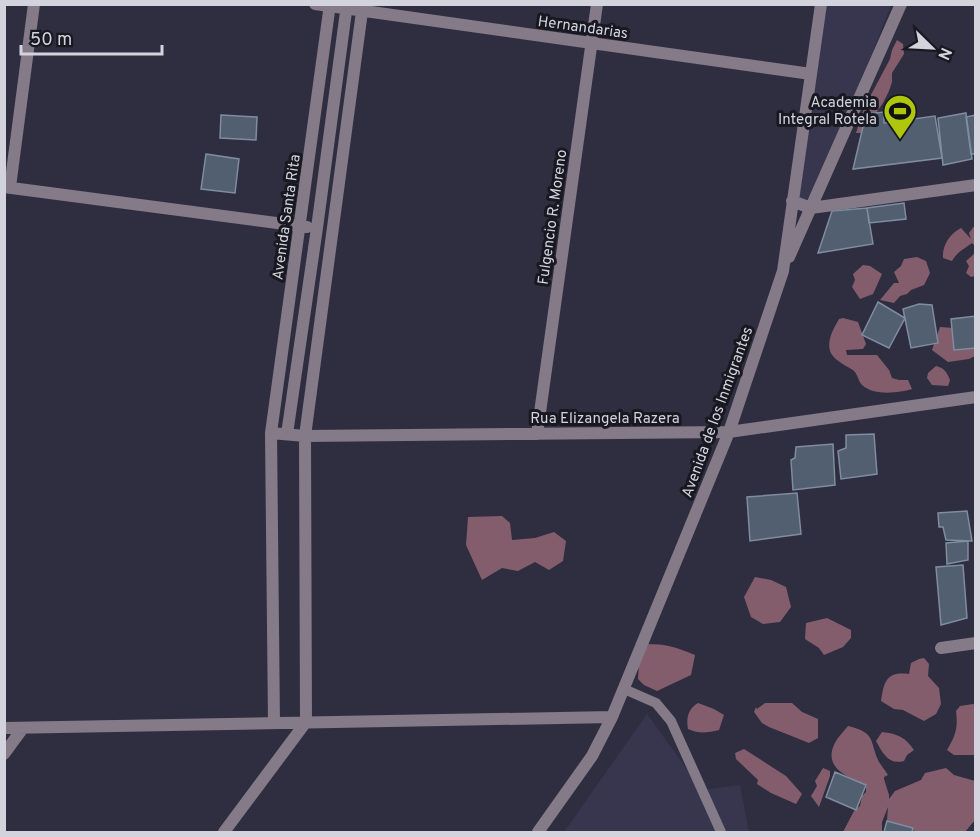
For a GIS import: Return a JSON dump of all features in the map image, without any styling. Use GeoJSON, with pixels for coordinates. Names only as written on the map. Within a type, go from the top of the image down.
{"type":"FeatureCollection","features":[{"type":"Feature","properties":{"kind":"street"},"geometry":{"type":"LineString","coordinates":[[34,4],[7,187],[332,229]]}},
{"type":"Feature","properties":{"kind":"street","name":"Hernandarias"},"geometry":{"type":"LineString","coordinates":[[315,4],[362,8],[591,44],[811,74]]}},
{"type":"Feature","properties":{"kind":"street","name":"Fulgencio R. Moreno"},"geometry":{"type":"LineString","coordinates":[[537,434],[597,4]]}},
{"type":"Feature","properties":{"kind":"street","name":"Avenida de los Inmigrantes"},"geometry":{"type":"LineString","coordinates":[[538,832],[592,756],[612,717],[729,432],[783,272],[820,4]]}},
{"type":"Feature","properties":{"kind":"street"},"geometry":{"type":"LineString","coordinates":[[783,272],[901,4]]}},
{"type":"Feature","properties":{"kind":"street","name":"Avenida Santa Rita"},"geometry":{"type":"LineString","coordinates":[[274,723],[271,433],[330,6]]}},
{"type":"Feature","properties":{"kind":"street"},"geometry":{"type":"LineString","coordinates":[[287,434],[347,7]]}},
{"type":"Feature","properties":{"kind":"street"},"geometry":{"type":"LineString","coordinates":[[224,832],[306,722],[305,436],[362,8]]}},
{"type":"Feature","properties":{"kind":"street"},"geometry":{"type":"LineString","coordinates":[[792,201],[811,208],[975,185]]}},
{"type":"Feature","properties":{"kind":"street","name":"Rua Elizangela Razera"},"geometry":{"type":"LineString","coordinates":[[305,436],[729,432],[975,397]]}},
{"type":"Feature","properties":{"kind":"street"},"geometry":{"type":"LineString","coordinates":[[271,433],[305,436]]}},
{"type":"Feature","properties":{"kind":"street"},"geometry":{"type":"LineString","coordinates":[[941,648],[975,643]]}},
{"type":"Feature","properties":{"kind":"street"},"geometry":{"type":"LineString","coordinates":[[4,728],[612,717]]}},
{"type":"Feature","properties":{"kind":"street"},"geometry":{"type":"LineString","coordinates":[[4,754],[23,728]]}},
{"type":"Feature","properties":{"kind":"lane"},"geometry":{"type":"LineString","coordinates":[[624,689],[656,703],[671,722],[721,832]]}},
{"type":"Feature","properties":{"kind":"shaded area"},"geometry":{"type":"Polygon","coordinates":[[[820,5],[891,5],[811,208],[792,201],[820,5]]]}},
{"type":"Feature","properties":{"kind":"shaded area"},"geometry":{"type":"Polygon","coordinates":[[[897,40],[903,44],[904,54],[892,73],[889,91],[862,133],[856,133],[864,108],[890,59],[897,40]]]}},
{"type":"Feature","properties":{"kind":"shaded area"},"geometry":{"type":"Polygon","coordinates":[[[975,225],[975,244],[972,243],[961,251],[952,261],[943,258],[945,244],[953,233],[961,228],[971,239],[969,233],[975,225]]]}},
{"type":"Feature","properties":{"kind":"shaded area"},"geometry":{"type":"Polygon","coordinates":[[[974,254],[975,276],[971,277],[966,273],[969,266],[966,261],[974,254]]]}},
{"type":"Feature","properties":{"kind":"shaded area"},"geometry":{"type":"Polygon","coordinates":[[[917,257],[926,261],[930,273],[924,285],[900,296],[894,303],[880,300],[894,283],[899,283],[894,272],[901,266],[904,259],[917,257]]]}},
{"type":"Feature","properties":{"kind":"shaded area"},"geometry":{"type":"Polygon","coordinates":[[[863,265],[870,266],[882,274],[873,294],[860,299],[852,287],[855,280],[853,274],[863,265]]]}},
{"type":"Feature","properties":{"kind":"shaded area"},"geometry":{"type":"Polygon","coordinates":[[[839,319],[858,322],[866,344],[863,349],[846,350],[847,355],[877,355],[889,370],[892,378],[908,380],[912,389],[886,393],[873,391],[861,383],[853,370],[832,356],[830,340],[839,319]]]}},
{"type":"Feature","properties":{"kind":"shaded area"},"geometry":{"type":"Polygon","coordinates":[[[940,327],[954,328],[975,341],[975,356],[948,362],[932,350],[940,327]]]}},
{"type":"Feature","properties":{"kind":"shaded area"},"geometry":{"type":"Polygon","coordinates":[[[936,366],[947,373],[950,380],[948,386],[932,385],[927,378],[928,373],[936,366]]]}},
{"type":"Feature","properties":{"kind":"shaded area"},"geometry":{"type":"Polygon","coordinates":[[[502,516],[510,523],[512,540],[535,538],[554,532],[566,541],[563,561],[549,570],[535,562],[518,571],[502,568],[482,580],[466,545],[468,517],[502,516]]]}},
{"type":"Feature","properties":{"kind":"shaded area"},"geometry":{"type":"Polygon","coordinates":[[[755,577],[771,580],[786,587],[791,607],[780,622],[763,624],[751,617],[744,597],[755,577]]]}},
{"type":"Feature","properties":{"kind":"shaded area"},"geometry":{"type":"Polygon","coordinates":[[[827,618],[851,630],[851,638],[843,647],[824,655],[819,648],[805,639],[806,623],[827,618]]]}},
{"type":"Feature","properties":{"kind":"shaded area"},"geometry":{"type":"Polygon","coordinates":[[[645,644],[671,646],[695,655],[691,675],[657,691],[644,685],[638,679],[639,663],[645,644]]]}},
{"type":"Feature","properties":{"kind":"shaded area"},"geometry":{"type":"Polygon","coordinates":[[[924,658],[929,664],[928,676],[939,688],[941,704],[936,714],[924,721],[881,701],[885,683],[891,676],[909,674],[911,663],[924,658]]]}},
{"type":"Feature","properties":{"kind":"shaded area"},"geometry":{"type":"Polygon","coordinates":[[[698,703],[724,715],[719,730],[696,732],[688,729],[689,714],[698,703]]]}},
{"type":"Feature","properties":{"kind":"shaded area"},"geometry":{"type":"Polygon","coordinates":[[[765,703],[792,703],[802,712],[818,719],[818,738],[809,743],[762,723],[754,712],[756,707],[757,709],[765,703]]]}},
{"type":"Feature","properties":{"kind":"shaded area"},"geometry":{"type":"Polygon","coordinates":[[[975,705],[975,755],[954,755],[947,750],[956,731],[956,711],[960,706],[975,705]]]}},
{"type":"Feature","properties":{"kind":"shaded area"},"geometry":{"type":"Polygon","coordinates":[[[647,714],[702,790],[740,785],[749,832],[564,832],[647,714]]]}},
{"type":"Feature","properties":{"kind":"shaded area"},"geometry":{"type":"Polygon","coordinates":[[[848,726],[864,732],[871,739],[879,762],[888,775],[884,779],[889,799],[895,791],[921,780],[925,773],[946,768],[954,775],[975,781],[975,820],[965,832],[915,832],[912,828],[887,821],[888,807],[882,822],[882,832],[843,832],[866,792],[866,785],[838,770],[832,758],[832,750],[836,741],[848,726]]]}},
{"type":"Feature","properties":{"kind":"shaded area"},"geometry":{"type":"Polygon","coordinates":[[[882,732],[901,737],[914,750],[907,755],[904,761],[890,760],[876,741],[882,732]]]}},
{"type":"Feature","properties":{"kind":"shaded area"},"geometry":{"type":"Polygon","coordinates":[[[744,749],[786,776],[802,794],[796,804],[757,784],[758,780],[736,759],[735,753],[744,749]]]}},
{"type":"Feature","properties":{"kind":"shaded area"},"geometry":{"type":"Polygon","coordinates":[[[823,768],[830,771],[830,776],[819,807],[811,796],[817,786],[815,781],[823,768]]]}},
{"type":"Feature","properties":{"kind":"building","name":"Academia Integral Rotela"},"geometry":{"type":"Polygon","coordinates":[[[884,112],[884,123],[935,116],[942,158],[853,169],[866,114],[884,112]]]}},
{"type":"Feature","properties":{"kind":"building"},"geometry":{"type":"Polygon","coordinates":[[[966,113],[972,159],[943,165],[938,118],[966,113]]]}},
{"type":"Feature","properties":{"kind":"building"},"geometry":{"type":"Polygon","coordinates":[[[221,115],[257,117],[256,140],[220,138],[221,115]]]}},
{"type":"Feature","properties":{"kind":"building"},"geometry":{"type":"Polygon","coordinates":[[[976,115],[976,154],[971,154],[966,117],[976,115]]]}},
{"type":"Feature","properties":{"kind":"building"},"geometry":{"type":"Polygon","coordinates":[[[206,154],[239,159],[235,193],[201,189],[206,154]]]}},
{"type":"Feature","properties":{"kind":"building"},"geometry":{"type":"Polygon","coordinates":[[[904,203],[906,219],[869,223],[867,208],[904,203]]]}},
{"type":"Feature","properties":{"kind":"building"},"geometry":{"type":"Polygon","coordinates":[[[867,208],[873,244],[818,253],[832,211],[867,208]]]}},
{"type":"Feature","properties":{"kind":"building"},"geometry":{"type":"Polygon","coordinates":[[[878,302],[905,318],[889,348],[862,335],[878,302]]]}},
{"type":"Feature","properties":{"kind":"building"},"geometry":{"type":"Polygon","coordinates":[[[919,304],[932,305],[938,343],[911,348],[903,309],[919,304]]]}},
{"type":"Feature","properties":{"kind":"building"},"geometry":{"type":"Polygon","coordinates":[[[976,316],[976,348],[954,350],[951,319],[976,316]]]}},
{"type":"Feature","properties":{"kind":"building"},"geometry":{"type":"Polygon","coordinates":[[[874,434],[877,474],[841,479],[838,451],[846,448],[846,435],[874,434]]]}},
{"type":"Feature","properties":{"kind":"building"},"geometry":{"type":"Polygon","coordinates":[[[833,444],[835,485],[793,490],[791,460],[795,458],[796,447],[833,444]]]}},
{"type":"Feature","properties":{"kind":"building"},"geometry":{"type":"Polygon","coordinates":[[[797,493],[801,534],[750,541],[747,497],[797,493]]]}},
{"type":"Feature","properties":{"kind":"building"},"geometry":{"type":"Polygon","coordinates":[[[967,511],[972,541],[946,540],[943,527],[939,527],[938,513],[967,511]]]}},
{"type":"Feature","properties":{"kind":"building"},"geometry":{"type":"Polygon","coordinates":[[[968,541],[968,560],[947,564],[946,543],[968,541]]]}},
{"type":"Feature","properties":{"kind":"building"},"geometry":{"type":"Polygon","coordinates":[[[963,565],[967,618],[941,625],[936,567],[963,565]]]}},
{"type":"Feature","properties":{"kind":"building"},"geometry":{"type":"Polygon","coordinates":[[[835,772],[866,785],[856,810],[826,797],[835,772]]]}},
{"type":"Feature","properties":{"kind":"building"},"geometry":{"type":"Polygon","coordinates":[[[887,821],[913,828],[912,832],[884,832],[887,821]]]}},
{"type":"Feature","properties":{"kind":"place","name":"Academia Integral Rotela"},"geometry":{"type":"Point","coordinates":[900,140]}}]}
